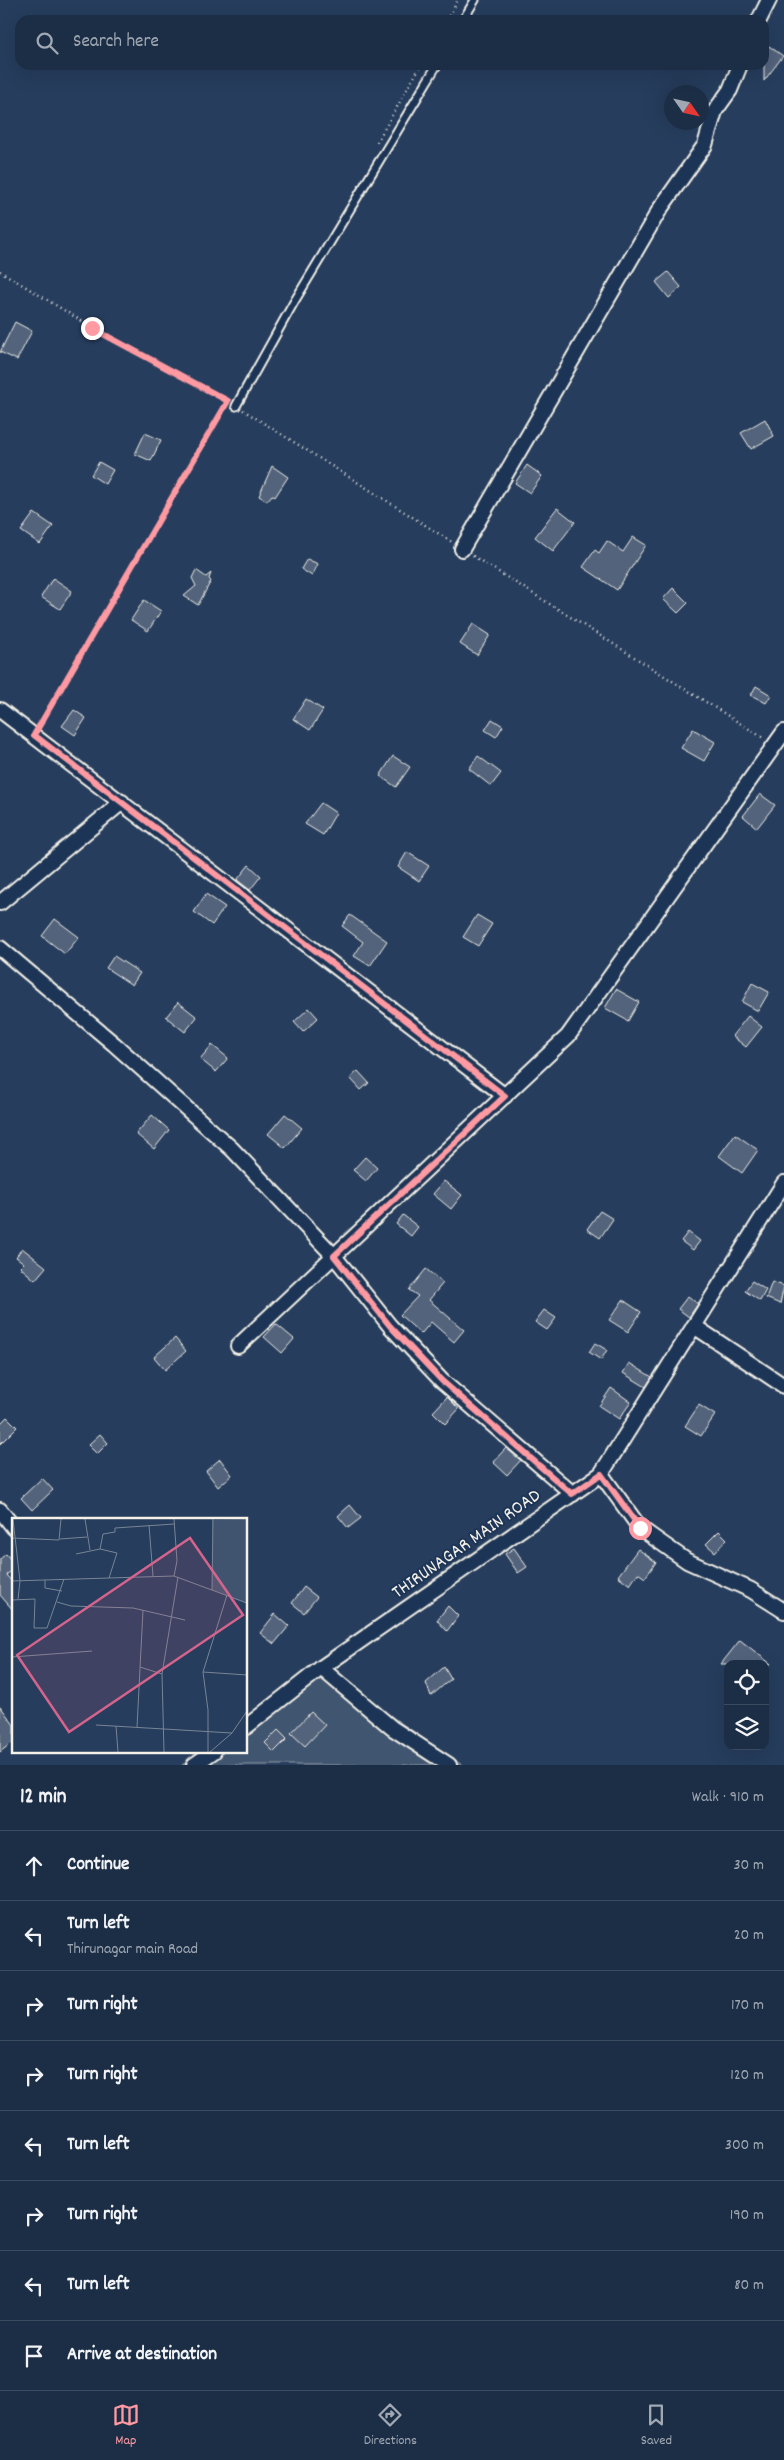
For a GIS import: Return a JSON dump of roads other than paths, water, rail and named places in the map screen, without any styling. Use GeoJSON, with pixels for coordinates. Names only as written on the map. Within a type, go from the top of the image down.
{"type":"FeatureCollection","features":[{"type":"Feature","properties":{"kind":"street"},"geometry":{"type":"LineString","coordinates":[[762,15],[769,0]]}},
{"type":"Feature","properties":{"kind":"street"},"geometry":{"type":"LineString","coordinates":[[462,549],[660,209],[705,145],[715,111],[730,90],[738,70]]}},
{"type":"Feature","properties":{"kind":"street"},"geometry":{"type":"LineString","coordinates":[[0,710],[505,1096]]}},
{"type":"Feature","properties":{"kind":"street"},"geometry":{"type":"LineString","coordinates":[[238,1346],[568,1036],[784,732]]}},
{"type":"Feature","properties":{"kind":"street"},"geometry":{"type":"LineString","coordinates":[[0,903],[122,802]]}},
{"type":"Feature","properties":{"kind":"street"},"geometry":{"type":"LineString","coordinates":[[0,948],[114,1044],[232,1149],[334,1256],[390,1326],[442,1381],[572,1494]]}},
{"type":"Feature","properties":{"kind":"street","name":"THIRUNAGAR MAIN ROAD"},"geometry":{"type":"LineString","coordinates":[[248,1724],[321,1668],[601,1474],[784,1183]]}},
{"type":"Feature","properties":{"kind":"street"},"geometry":{"type":"LineString","coordinates":[[694,1326],[784,1386]]}},
{"type":"Feature","properties":{"kind":"street"},"geometry":{"type":"LineString","coordinates":[[601,1474],[640,1528],[687,1561],[751,1590],[784,1611]]}},
{"type":"Feature","properties":{"kind":"street"},"geometry":{"type":"LineString","coordinates":[[0,1510],[12,1525]]}},
{"type":"Feature","properties":{"kind":"street"},"geometry":{"type":"LineString","coordinates":[[321,1668],[392,1728],[449,1765]]}},
{"type":"Feature","properties":{"kind":"street"},"geometry":{"type":"LineString","coordinates":[[194,1765],[213,1752]]}},
{"type":"Feature","properties":{"kind":"lane"},"geometry":{"type":"LineString","coordinates":[[466,15],[475,0]]}},
{"type":"Feature","properties":{"kind":"lane"},"geometry":{"type":"LineString","coordinates":[[236,406],[294,302],[433,70]]}}]}
